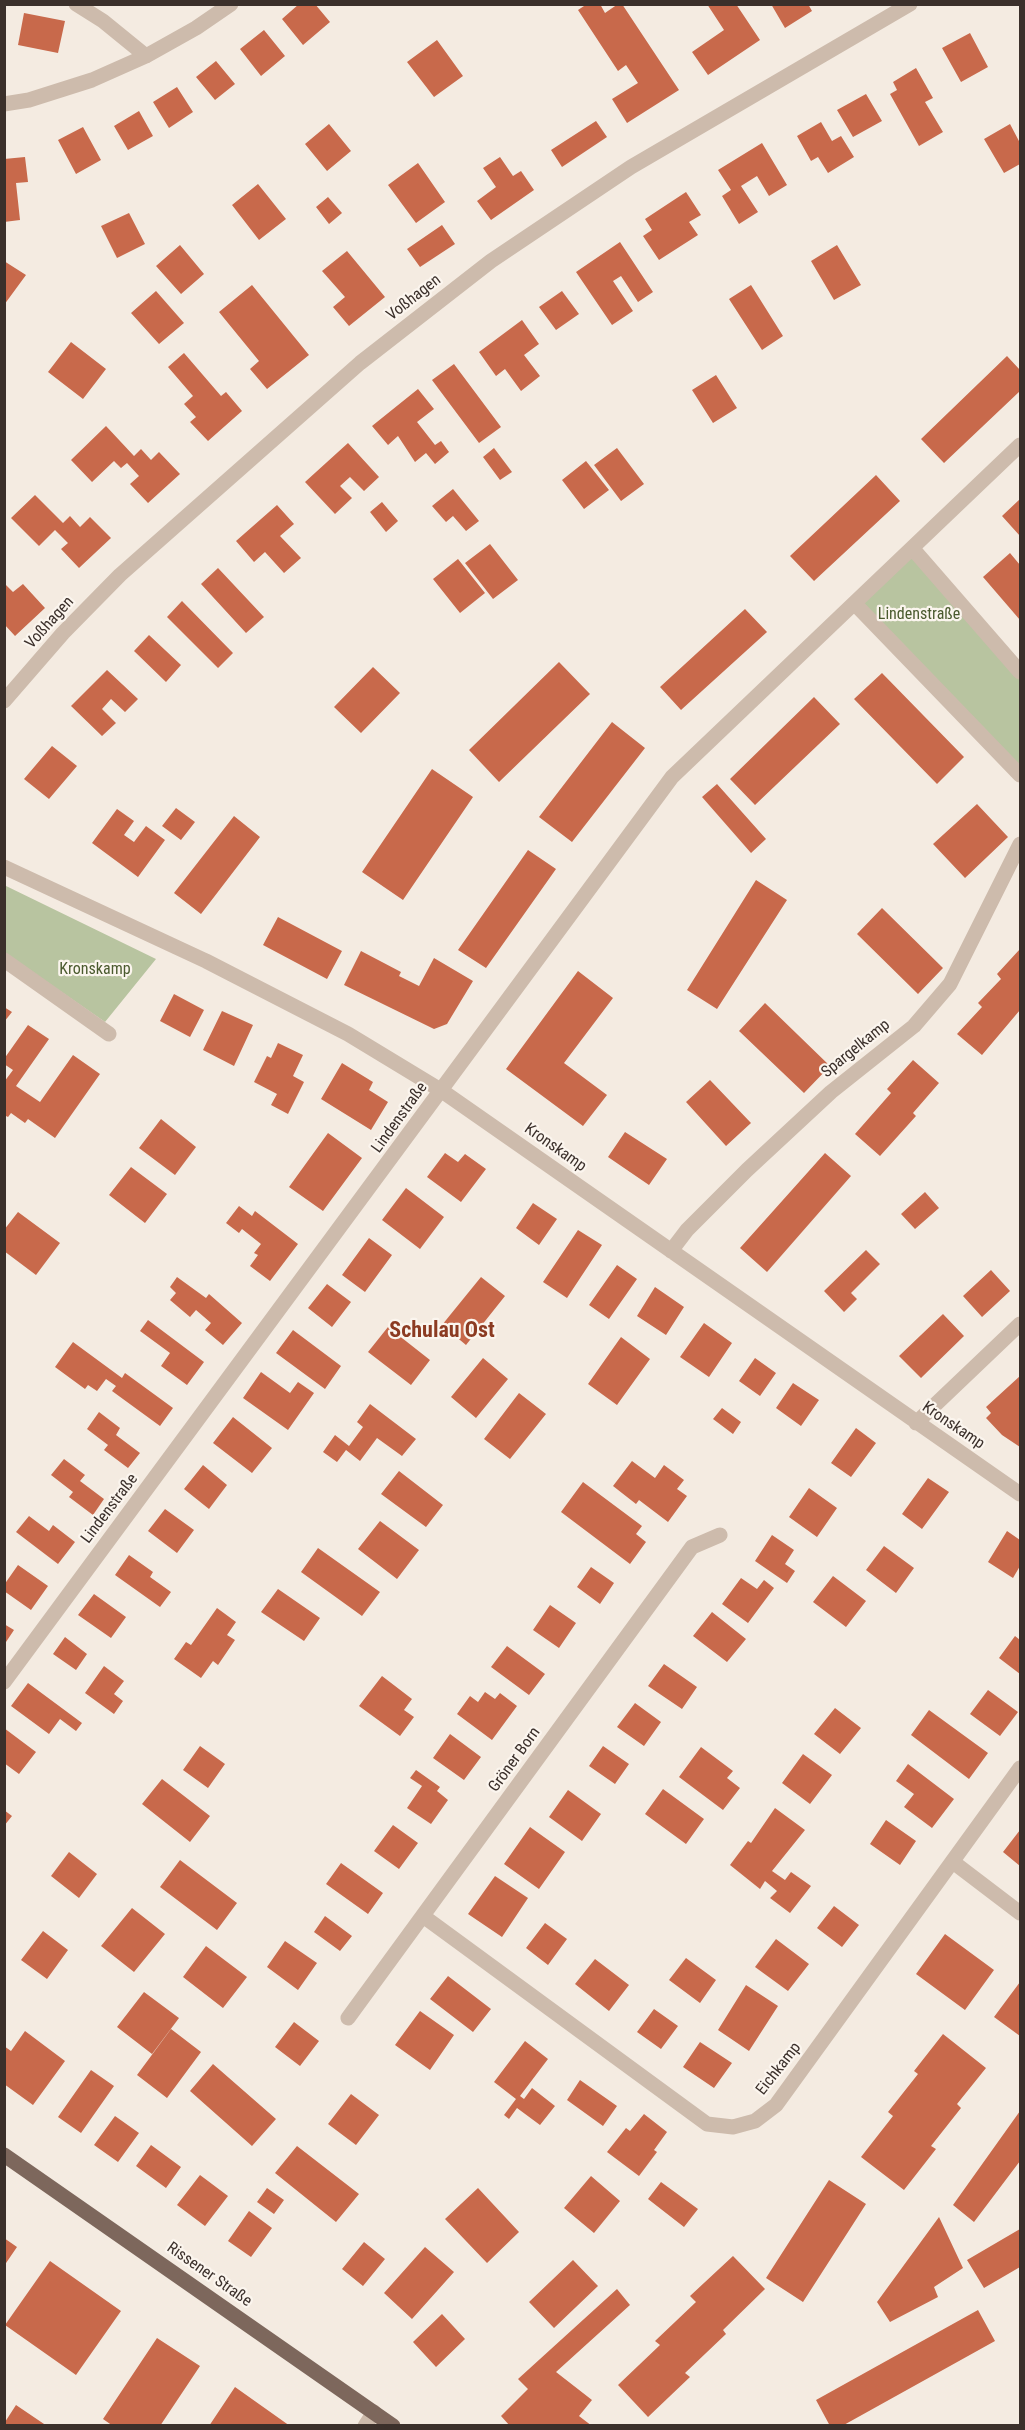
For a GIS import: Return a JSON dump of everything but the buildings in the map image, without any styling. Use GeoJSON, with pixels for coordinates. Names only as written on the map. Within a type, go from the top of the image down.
{"type":"FeatureCollection","features":[{"type":"Feature","properties":{"kind":"main road","name":"Rissener Straße"},"geometry":{"type":"LineString","coordinates":[[4,2155],[393,2426]]}},
{"type":"Feature","properties":{"kind":"street"},"geometry":{"type":"LineString","coordinates":[[76,4],[103,21],[146,56]]}},
{"type":"Feature","properties":{"kind":"street"},"geometry":{"type":"LineString","coordinates":[[4,104],[29,100],[92,80],[146,56],[196,28],[231,4]]}},
{"type":"Feature","properties":{"kind":"street","name":"Voßhagen"},"geometry":{"type":"LineString","coordinates":[[4,701],[63,633],[120,574],[360,363],[491,261],[631,167],[910,4]]}},
{"type":"Feature","properties":{"kind":"street","name":"Lindenstraße"},"geometry":{"type":"LineString","coordinates":[[4,1682],[672,777],[1020,445]]}},
{"type":"Feature","properties":{"kind":"street"},"geometry":{"type":"LineString","coordinates":[[913,549],[1020,672]]}},
{"type":"Feature","properties":{"kind":"street"},"geometry":{"type":"LineString","coordinates":[[855,604],[1020,775]]}},
{"type":"Feature","properties":{"kind":"street","name":"Spargelkamp"},"geometry":{"type":"LineString","coordinates":[[671,1251],[687,1230],[747,1170],[831,1092],[914,1026],[943,993],[950,984],[1020,844]]}},
{"type":"Feature","properties":{"kind":"street","name":"Kronskamp"},"geometry":{"type":"LineString","coordinates":[[4,867],[206,961],[348,1034],[442,1091],[1020,1494]]}},
{"type":"Feature","properties":{"kind":"street"},"geometry":{"type":"LineString","coordinates":[[4,960],[110,1034]]}},
{"type":"Feature","properties":{"kind":"street"},"geometry":{"type":"LineString","coordinates":[[916,1423],[1020,1324]]}},
{"type":"Feature","properties":{"kind":"street","name":"Gröner Born"},"geometry":{"type":"LineString","coordinates":[[348,2018],[692,1547],[720,1535]]}},
{"type":"Feature","properties":{"kind":"street","name":"Eichkamp"},"geometry":{"type":"LineString","coordinates":[[423,1916],[707,2124],[733,2127],[755,2121],[776,2105],[1020,1768]]}},
{"type":"Feature","properties":{"kind":"street"},"geometry":{"type":"LineString","coordinates":[[953,1862],[1020,1912]]}},
{"type":"Feature","properties":{"kind":"street"},"geometry":{"type":"LineString","coordinates":[[365,2426],[374,2412]]}},
{"type":"Feature","properties":{"kind":"green space","name":"Lindenstraße"},"geometry":{"type":"Polygon","coordinates":[[[913,549],[1020,672],[1020,775],[855,604],[913,549]]]}},
{"type":"Feature","properties":{"kind":"green space","name":"Kronskamp"},"geometry":{"type":"Polygon","coordinates":[[[4,885],[156,959],[105,1022],[5,953],[4,885]]]}},
{"type":"Feature","properties":{"kind":"district","name":"Schulau Ost"},"geometry":{"type":"Point","coordinates":[442,1331]}}]}
